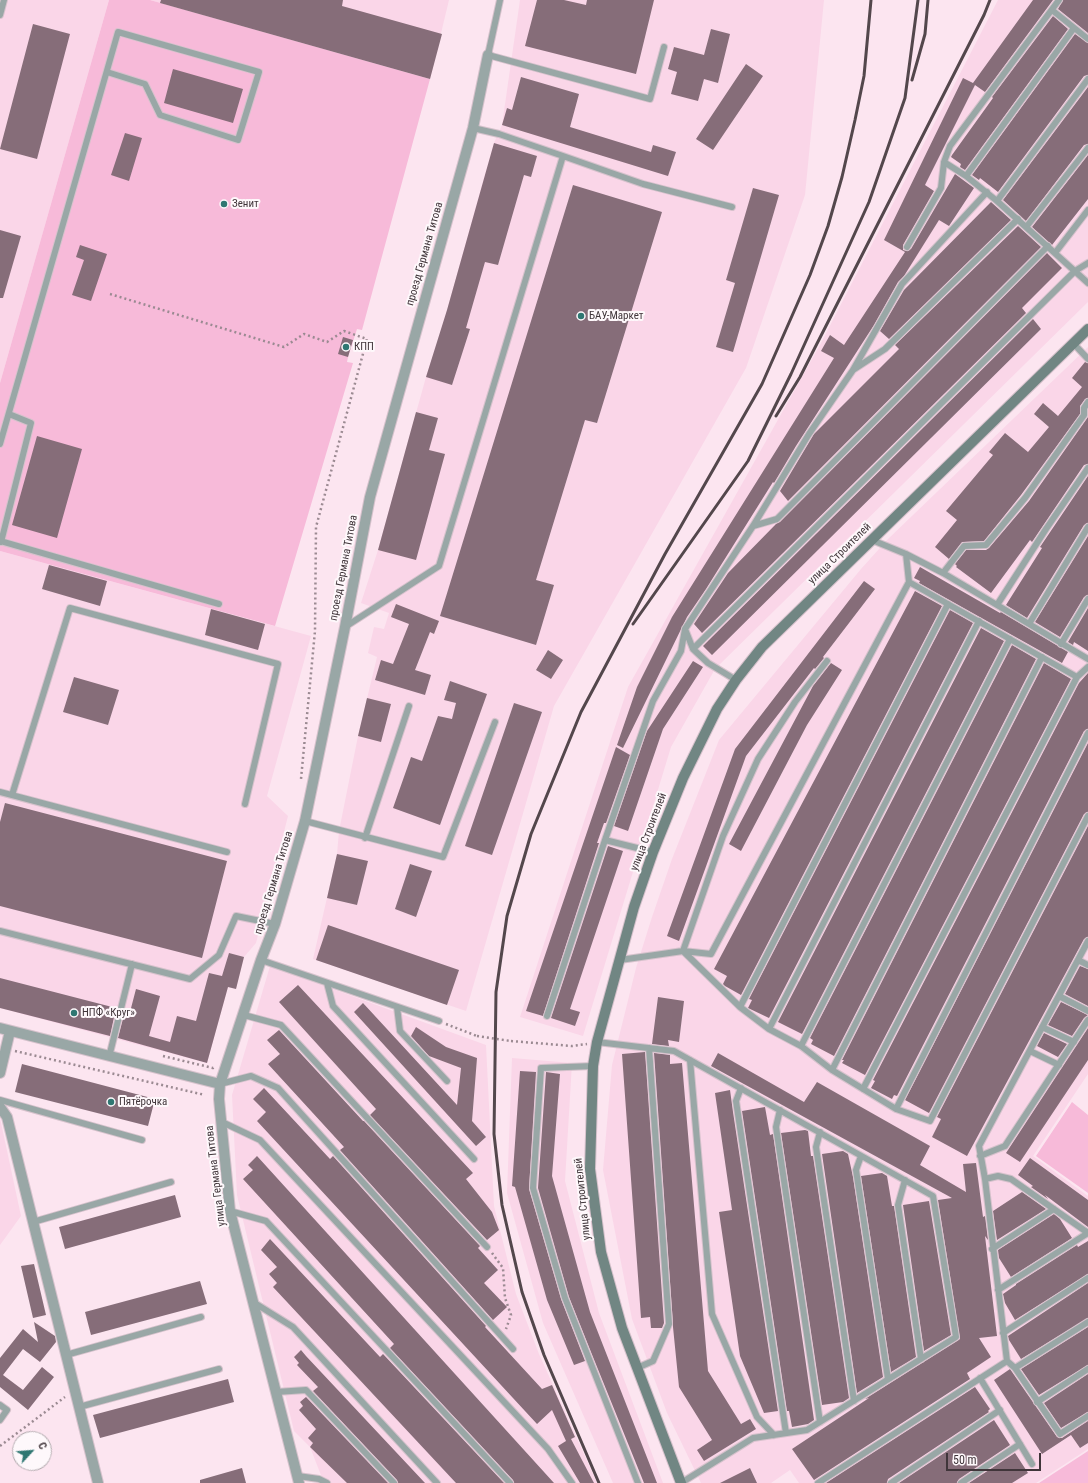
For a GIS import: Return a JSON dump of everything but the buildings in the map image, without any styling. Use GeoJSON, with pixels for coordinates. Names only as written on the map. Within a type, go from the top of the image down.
{"type":"FeatureCollection","features":[{"type":"Feature","properties":{"kind":"main road","name":"улица Строителей"},"geometry":{"type":"LineString","coordinates":[[681,1483],[622,1328],[601,1252],[590,1169],[593,1066],[597,1042],[634,907],[653,852],[683,778],[717,709],[736,680],[762,647],[1088,329]]}},
{"type":"Feature","properties":{"kind":"street","name":"проезд Германа Титова"},"geometry":{"type":"LineString","coordinates":[[220,1084],[261,960],[275,924],[305,821],[370,497],[473,128],[488,55]]}},
{"type":"Feature","properties":{"kind":"street"},"geometry":{"type":"LineString","coordinates":[[0,1074],[5,1049],[5,1030],[220,1084]]}},
{"type":"Feature","properties":{"kind":"street","name":"улица Германа Титова"},"geometry":{"type":"LineString","coordinates":[[220,1084],[219,1099],[230,1211],[299,1479]]}},
{"type":"Feature","properties":{"kind":"street"},"geometry":{"type":"LineString","coordinates":[[0,1107],[7,1117],[98,1483]]}},
{"type":"Feature","properties":{"kind":"lane"},"geometry":{"type":"LineString","coordinates":[[0,15],[4,0]]}},
{"type":"Feature","properties":{"kind":"lane"},"geometry":{"type":"LineString","coordinates":[[500,0],[488,55],[650,100],[664,47]]}},
{"type":"Feature","properties":{"kind":"lane"},"geometry":{"type":"LineString","coordinates":[[907,247],[941,188],[944,162],[950,146],[1059,0]]}},
{"type":"Feature","properties":{"kind":"lane"},"geometry":{"type":"LineString","coordinates":[[1052,10],[1088,39]]}},
{"type":"Feature","properties":{"kind":"lane"},"geometry":{"type":"LineString","coordinates":[[966,176],[1074,28]]}},
{"type":"Feature","properties":{"kind":"lane"},"geometry":{"type":"LineString","coordinates":[[0,444],[118,32],[259,72],[238,140],[160,115],[145,84],[107,72]]}},
{"type":"Feature","properties":{"kind":"lane"},"geometry":{"type":"LineString","coordinates":[[997,201],[1088,79]]}},
{"type":"Feature","properties":{"kind":"lane"},"geometry":{"type":"LineString","coordinates":[[473,128],[499,134],[643,184],[732,207]]}},
{"type":"Feature","properties":{"kind":"lane"},"geometry":{"type":"LineString","coordinates":[[1027,226],[1088,148]]}},
{"type":"Feature","properties":{"kind":"lane"},"geometry":{"type":"LineString","coordinates":[[345,627],[438,566],[563,156]]}},
{"type":"Feature","properties":{"kind":"lane"},"geometry":{"type":"LineString","coordinates":[[944,162],[966,176],[1018,218],[1088,283]]}},
{"type":"Feature","properties":{"kind":"lane"},"geometry":{"type":"LineString","coordinates":[[547,1016],[653,701],[681,651],[685,629],[753,526],[809,434],[853,370],[902,284],[986,192]]}},
{"type":"Feature","properties":{"kind":"lane"},"geometry":{"type":"LineString","coordinates":[[1055,252],[1088,210]]}},
{"type":"Feature","properties":{"kind":"lane"},"geometry":{"type":"LineString","coordinates":[[853,370],[885,350],[1018,218]]}},
{"type":"Feature","properties":{"kind":"lane"},"geometry":{"type":"LineString","coordinates":[[753,526],[777,519],[1048,246]]}},
{"type":"Feature","properties":{"kind":"lane"},"geometry":{"type":"LineString","coordinates":[[693,649],[1076,271],[1088,263]]}},
{"type":"Feature","properties":{"kind":"lane"},"geometry":{"type":"LineString","coordinates":[[1073,343],[1088,359]]}},
{"type":"Feature","properties":{"kind":"lane"},"geometry":{"type":"LineString","coordinates":[[943,573],[964,546],[986,545],[1024,498],[1084,416],[1084,408],[1088,402]]}},
{"type":"Feature","properties":{"kind":"lane"},"geometry":{"type":"LineString","coordinates":[[9,414],[31,422],[1,542],[219,604]]}},
{"type":"Feature","properties":{"kind":"lane"},"geometry":{"type":"LineString","coordinates":[[998,605],[1046,529],[1088,468]]}},
{"type":"Feature","properties":{"kind":"lane"},"geometry":{"type":"LineString","coordinates":[[1029,624],[1088,527]]}},
{"type":"Feature","properties":{"kind":"lane"},"geometry":{"type":"LineString","coordinates":[[872,540],[906,554],[943,573],[1088,659]]}},
{"type":"Feature","properties":{"kind":"lane"},"geometry":{"type":"LineString","coordinates":[[620,960],[683,951],[711,954],[909,582],[906,554]]}},
{"type":"Feature","properties":{"kind":"lane"},"geometry":{"type":"LineString","coordinates":[[909,582],[1077,677]]}},
{"type":"Feature","properties":{"kind":"lane"},"geometry":{"type":"LineString","coordinates":[[1061,644],[1088,599]]}},
{"type":"Feature","properties":{"kind":"lane"},"geometry":{"type":"LineString","coordinates":[[740,1008],[948,604]]}},
{"type":"Feature","properties":{"kind":"lane"},"geometry":{"type":"LineString","coordinates":[[12,795],[70,608],[278,664],[245,804]]}},
{"type":"Feature","properties":{"kind":"lane"},"geometry":{"type":"LineString","coordinates":[[769,1029],[979,621]]}},
{"type":"Feature","properties":{"kind":"lane"},"geometry":{"type":"LineString","coordinates":[[685,629],[693,649],[708,663],[736,680]]}},
{"type":"Feature","properties":{"kind":"lane"},"geometry":{"type":"LineString","coordinates":[[801,1046],[1010,639]]}},
{"type":"Feature","properties":{"kind":"lane"},"geometry":{"type":"LineString","coordinates":[[832,1070],[1042,658]]}},
{"type":"Feature","properties":{"kind":"lane"},"geometry":{"type":"LineString","coordinates":[[683,951],[723,836],[758,759],[795,702],[827,661]]}},
{"type":"Feature","properties":{"kind":"lane"},"geometry":{"type":"LineString","coordinates":[[863,1088],[1077,677],[1088,667]]}},
{"type":"Feature","properties":{"kind":"lane"},"geometry":{"type":"LineString","coordinates":[[365,838],[409,706]]}},
{"type":"Feature","properties":{"kind":"lane"},"geometry":{"type":"LineString","coordinates":[[305,821],[365,838],[443,857],[494,722]]}},
{"type":"Feature","properties":{"kind":"lane"},"geometry":{"type":"LineString","coordinates":[[896,1109],[1088,733]]}},
{"type":"Feature","properties":{"kind":"lane"},"geometry":{"type":"LineString","coordinates":[[0,792],[228,852]]}},
{"type":"Feature","properties":{"kind":"lane"},"geometry":{"type":"LineString","coordinates":[[683,951],[740,1008],[769,1029],[801,1046],[832,1070],[896,1109],[930,1122],[1088,816]]}},
{"type":"Feature","properties":{"kind":"lane"},"geometry":{"type":"LineString","coordinates":[[605,840],[653,852]]}},
{"type":"Feature","properties":{"kind":"lane"},"geometry":{"type":"LineString","coordinates":[[0,931],[190,979],[220,955],[236,916],[275,924]]}},
{"type":"Feature","properties":{"kind":"lane"},"geometry":{"type":"LineString","coordinates":[[1088,941],[979,1146],[985,1179],[992,1249],[1007,1360],[1015,1368],[1060,1434],[1088,1416]]}},
{"type":"Feature","properties":{"kind":"lane"},"geometry":{"type":"LineString","coordinates":[[261,960],[438,1021]]}},
{"type":"Feature","properties":{"kind":"lane"},"geometry":{"type":"LineString","coordinates":[[1078,960],[1088,965]]}},
{"type":"Feature","properties":{"kind":"lane"},"geometry":{"type":"LineString","coordinates":[[109,1057],[132,964]]}},
{"type":"Feature","properties":{"kind":"lane"},"geometry":{"type":"LineString","coordinates":[[327,983],[333,1006],[474,1159]]}},
{"type":"Feature","properties":{"kind":"lane"},"geometry":{"type":"LineString","coordinates":[[1059,996],[1088,1011]]}},
{"type":"Feature","properties":{"kind":"lane"},"geometry":{"type":"LineString","coordinates":[[397,1007],[400,1031],[447,1081]]}},
{"type":"Feature","properties":{"kind":"lane"},"geometry":{"type":"LineString","coordinates":[[244,1015],[281,1025],[486,1247]]}},
{"type":"Feature","properties":{"kind":"lane"},"geometry":{"type":"LineString","coordinates":[[980,1156],[1005,1146],[1088,1020]]}},
{"type":"Feature","properties":{"kind":"lane"},"geometry":{"type":"LineString","coordinates":[[1042,1027],[1074,1042]]}},
{"type":"Feature","properties":{"kind":"lane"},"geometry":{"type":"LineString","coordinates":[[597,1042],[674,1051],[934,1196],[956,1337],[807,1430],[753,1438],[681,1483]]}},
{"type":"Feature","properties":{"kind":"lane"},"geometry":{"type":"LineString","coordinates":[[637,1368],[653,1361],[669,1324],[649,1048]]}},
{"type":"Feature","properties":{"kind":"lane"},"geometry":{"type":"LineString","coordinates":[[1030,1051],[1059,1065]]}},
{"type":"Feature","properties":{"kind":"lane"},"geometry":{"type":"LineString","coordinates":[[690,1060],[712,1314],[757,1417],[774,1435]]}},
{"type":"Feature","properties":{"kind":"lane"},"geometry":{"type":"LineString","coordinates":[[593,1066],[541,1068],[533,1188],[565,1298],[638,1483]]}},
{"type":"Feature","properties":{"kind":"lane"},"geometry":{"type":"LineString","coordinates":[[220,1084],[251,1076],[278,1088],[513,1349]]}},
{"type":"Feature","properties":{"kind":"lane"},"geometry":{"type":"LineString","coordinates":[[741,1088],[736,1101],[786,1433]]}},
{"type":"Feature","properties":{"kind":"lane"},"geometry":{"type":"LineString","coordinates":[[0,1100],[142,1140]]}},
{"type":"Feature","properties":{"kind":"lane"},"geometry":{"type":"LineString","coordinates":[[780,1110],[776,1127],[820,1422]]}},
{"type":"Feature","properties":{"kind":"lane"},"geometry":{"type":"LineString","coordinates":[[222,1122],[260,1140],[548,1449],[572,1483]]}},
{"type":"Feature","properties":{"kind":"lane"},"geometry":{"type":"LineString","coordinates":[[820,1132],[816,1147],[854,1401]]}},
{"type":"Feature","properties":{"kind":"lane"},"geometry":{"type":"LineString","coordinates":[[861,1156],[856,1170],[888,1380]]}},
{"type":"Feature","properties":{"kind":"lane"},"geometry":{"type":"LineString","coordinates":[[985,1179],[998,1176],[1011,1179],[1088,1233],[998,1290]]}},
{"type":"Feature","properties":{"kind":"lane"},"geometry":{"type":"LineString","coordinates":[[905,1180],[898,1205],[921,1359]]}},
{"type":"Feature","properties":{"kind":"lane"},"geometry":{"type":"LineString","coordinates":[[33,1222],[170,1182]]}},
{"type":"Feature","properties":{"kind":"lane"},"geometry":{"type":"LineString","coordinates":[[992,1249],[1054,1209]]}},
{"type":"Feature","properties":{"kind":"lane"},"geometry":{"type":"LineString","coordinates":[[230,1211],[266,1221],[510,1483]]}},
{"type":"Feature","properties":{"kind":"lane"},"geometry":{"type":"LineString","coordinates":[[1003,1333],[1088,1278]]}},
{"type":"Feature","properties":{"kind":"lane"},"geometry":{"type":"LineString","coordinates":[[253,1302],[293,1327],[437,1483]]}},
{"type":"Feature","properties":{"kind":"lane"},"geometry":{"type":"LineString","coordinates":[[66,1355],[201,1317]]}},
{"type":"Feature","properties":{"kind":"lane"},"geometry":{"type":"LineString","coordinates":[[1015,1368],[1088,1322]]}},
{"type":"Feature","properties":{"kind":"lane"},"geometry":{"type":"LineString","coordinates":[[818,1483],[1007,1360]]}},
{"type":"Feature","properties":{"kind":"lane"},"geometry":{"type":"LineString","coordinates":[[79,1407],[219,1369]]}},
{"type":"Feature","properties":{"kind":"lane"},"geometry":{"type":"LineString","coordinates":[[1037,1402],[1088,1369]]}},
{"type":"Feature","properties":{"kind":"lane"},"geometry":{"type":"LineString","coordinates":[[980,1378],[1032,1464]]}},
{"type":"Feature","properties":{"kind":"lane"},"geometry":{"type":"LineString","coordinates":[[276,1392],[306,1390],[394,1483]]}},
{"type":"Feature","properties":{"kind":"lane"},"geometry":{"type":"LineString","coordinates":[[0,1405],[7,1410],[0,1420]]}},
{"type":"Feature","properties":{"kind":"lane"},"geometry":{"type":"LineString","coordinates":[[891,1483],[1000,1410]]}},
{"type":"Feature","properties":{"kind":"lane"},"geometry":{"type":"LineString","coordinates":[[962,1483],[1020,1444]]}},
{"type":"Feature","properties":{"kind":"lane"},"geometry":{"type":"LineString","coordinates":[[299,1479],[319,1479],[327,1483]]}},
{"type":"Feature","properties":{"kind":"path"},"geometry":{"type":"LineString","coordinates":[[110,294],[284,348],[304,334],[327,342],[344,331],[367,339],[316,527],[315,631],[300,786]]}},
{"type":"Feature","properties":{"kind":"path"},"geometry":{"type":"LineString","coordinates":[[438,1021],[477,1036],[511,1041],[572,1046],[597,1042]]}},
{"type":"Feature","properties":{"kind":"path"},"geometry":{"type":"LineString","coordinates":[[5,1049],[206,1095]]}},
{"type":"Feature","properties":{"kind":"path"},"geometry":{"type":"LineString","coordinates":[[213,1068],[216,1064]]}},
{"type":"Feature","properties":{"kind":"path"},"geometry":{"type":"LineString","coordinates":[[486,1247],[503,1268],[505,1298],[511,1315],[503,1338]]}},
{"type":"Feature","properties":{"kind":"path"},"geometry":{"type":"LineString","coordinates":[[0,1446],[75,1390]]}},
{"type":"Feature","properties":{"kind":"shaded area"},"geometry":{"type":"Polygon","coordinates":[[[0,0],[109,0],[0,383],[0,0]]]}},
{"type":"Feature","properties":{"kind":"shaded area","name":"Зенит"},"geometry":{"type":"Polygon","coordinates":[[[109,0],[150,0],[430,79],[362,330],[357,329],[348,357],[347,362],[353,363],[275,626],[0,551],[0,383],[109,0]]]}},
{"type":"Feature","properties":{"kind":"shaded area"},"geometry":{"type":"Polygon","coordinates":[[[150,0],[449,0],[430,79],[150,0]]]}},
{"type":"Feature","properties":{"kind":"shaded area"},"geometry":{"type":"Polygon","coordinates":[[[520,0],[824,0],[805,195],[746,368],[554,706],[466,1011],[313,959],[337,854],[339,831],[358,736],[377,657],[368,653],[374,627],[384,629],[389,613],[361,603],[378,550],[426,377],[444,321],[494,143],[502,125],[520,0]]]}},
{"type":"Feature","properties":{"kind":"shaded area"},"geometry":{"type":"Polygon","coordinates":[[[998,0],[1088,0],[1088,302],[715,669],[671,747],[583,1036],[520,1017],[628,687],[821,343],[998,0]]]}},
{"type":"Feature","properties":{"kind":"shaded area"},"geometry":{"type":"Polygon","coordinates":[[[1088,347],[1088,1074],[1033,1156],[1088,1196],[1088,1449],[1036,1483],[799,1483],[790,1470],[771,1483],[701,1483],[667,1413],[632,1319],[603,1170],[612,1065],[636,968],[652,917],[672,859],[719,740],[861,569],[888,539],[1088,347]]]}},
{"type":"Feature","properties":{"kind":"shaded area"},"geometry":{"type":"Polygon","coordinates":[[[0,551],[311,636],[267,796],[288,816],[256,943],[244,957],[236,989],[228,987],[207,1063],[0,1008],[0,551]]]}},
{"type":"Feature","properties":{"kind":"shaded area"},"geometry":{"type":"Polygon","coordinates":[[[270,966],[486,1045],[494,1206],[516,1294],[539,1354],[597,1483],[324,1483],[310,1447],[294,1431],[237,1195],[232,1095],[270,966]]]}},
{"type":"Feature","properties":{"kind":"shaded area"},"geometry":{"type":"Polygon","coordinates":[[[512,1058],[572,1063],[565,1181],[599,1313],[663,1483],[613,1483],[543,1323],[507,1193],[512,1058]]]}},
{"type":"Feature","properties":{"kind":"shaded area"},"geometry":{"type":"Polygon","coordinates":[[[1072,1102],[1088,1115],[1088,1193],[1036,1156],[1072,1102]]]}},
{"type":"Feature","properties":{"kind":"shaded area"},"geometry":{"type":"Polygon","coordinates":[[[0,1118],[21,1216],[0,1245],[0,1118]]]}},
{"type":"Feature","properties":{"kind":"shaded area"},"geometry":{"type":"Polygon","coordinates":[[[1088,1451],[1088,1483],[1039,1483],[1088,1451]]]}},
{"type":"Feature","properties":{"kind":"railway"},"geometry":{"type":"LineString","coordinates":[[599,1483],[544,1355],[522,1292],[502,1205],[494,1134],[496,992],[507,916],[531,834],[581,712],[665,554],[762,384],[810,275],[828,226],[842,177],[855,120],[864,76],[871,0]]}},
{"type":"Feature","properties":{"kind":"railway"},"geometry":{"type":"LineString","coordinates":[[633,624],[748,461],[791,374],[869,202],[905,98],[918,0]]}},
{"type":"Feature","properties":{"kind":"railway"},"geometry":{"type":"LineString","coordinates":[[912,80],[925,34],[928,0]]}},
{"type":"Feature","properties":{"kind":"railway"},"geometry":{"type":"LineString","coordinates":[[776,416],[800,377],[984,15],[990,0]]}},
{"type":"Feature","properties":{"kind":"place","name":"Зенит"},"geometry":{"type":"Point","coordinates":[224,204]}},
{"type":"Feature","properties":{"kind":"place","name":"БАУ-Маркет"},"geometry":{"type":"Point","coordinates":[581,316]}},
{"type":"Feature","properties":{"kind":"place","name":"КПП"},"geometry":{"type":"Point","coordinates":[346,347]}},
{"type":"Feature","properties":{"kind":"place","name":"НПФ «Круг»"},"geometry":{"type":"Point","coordinates":[74,1013]}},
{"type":"Feature","properties":{"kind":"place","name":"Пятёрочка"},"geometry":{"type":"Point","coordinates":[111,1102]}}]}
